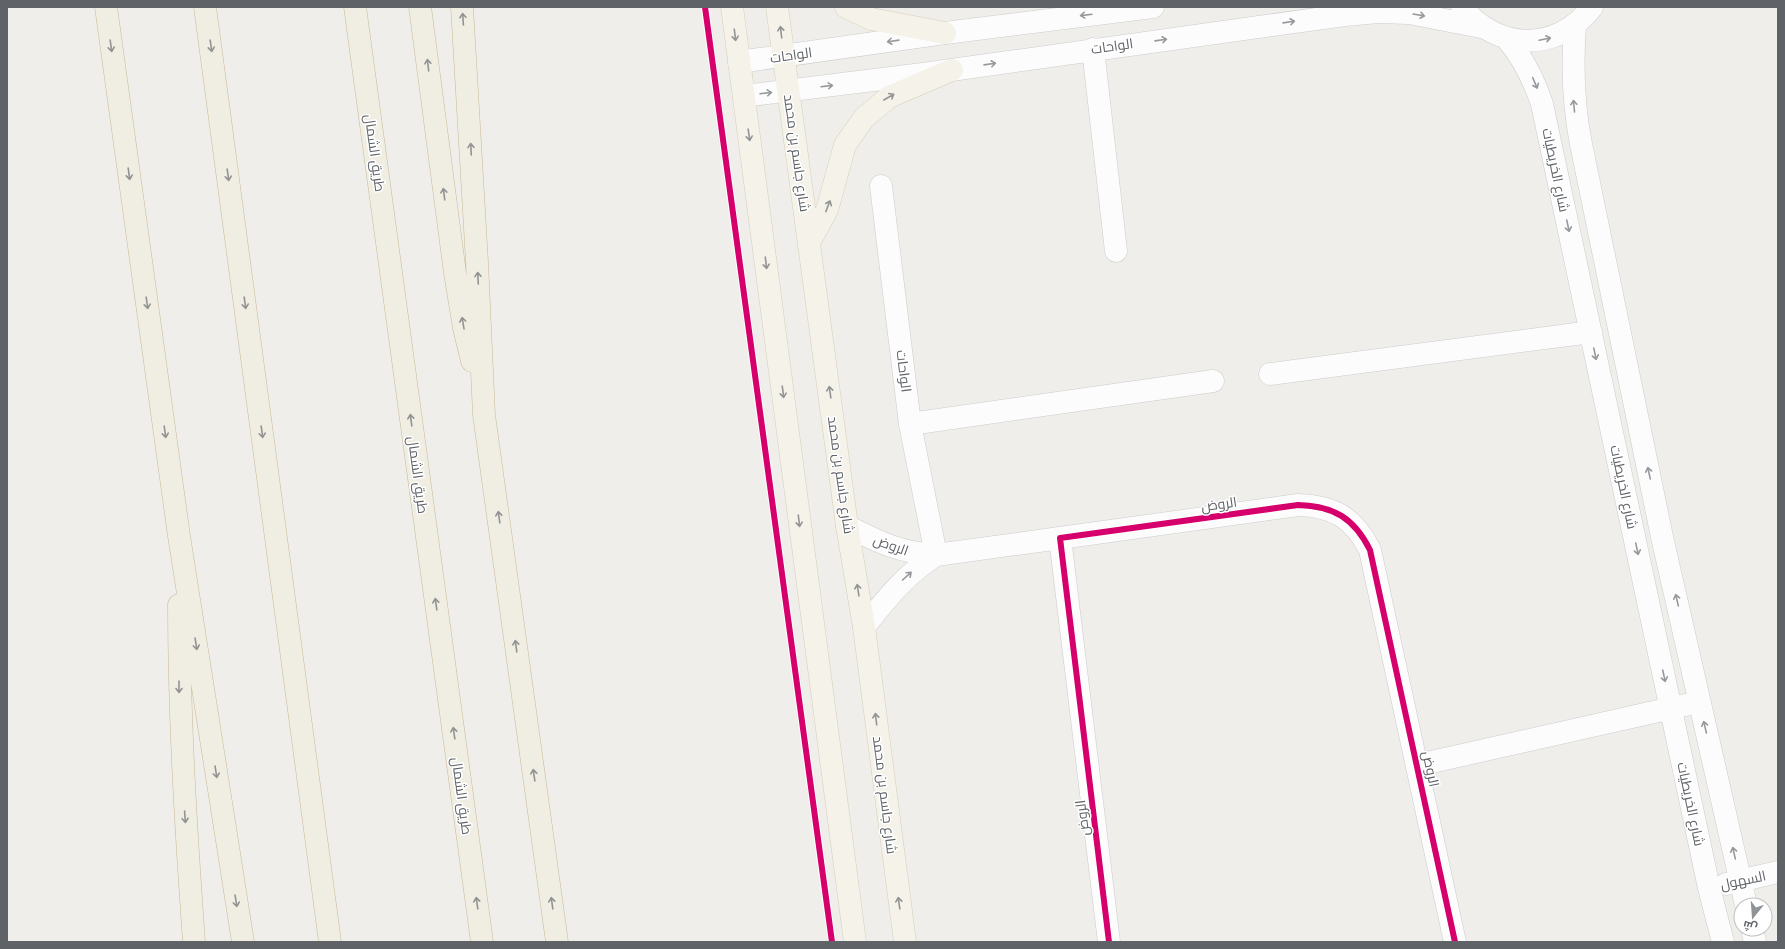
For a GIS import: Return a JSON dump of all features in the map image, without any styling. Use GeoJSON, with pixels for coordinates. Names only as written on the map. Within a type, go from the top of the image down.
{"type":"FeatureCollection","features":[{"type":"Feature","properties":{"kind":"highway"},"geometry":{"type":"LineString","coordinates":[[106,7],[179,536],[243,942]]}},
{"type":"Feature","properties":{"kind":"highway"},"geometry":{"type":"LineString","coordinates":[[205,7],[330,942]]}},
{"type":"Feature","properties":{"kind":"highway","name":"طريق الشمال"},"geometry":{"type":"LineString","coordinates":[[355,7],[482,942]]}},
{"type":"Feature","properties":{"kind":"highway"},"geometry":{"type":"LineString","coordinates":[[420,7],[455,273],[464,328],[484,415],[557,942]]}},
{"type":"Feature","properties":{"kind":"highway"},"geometry":{"type":"LineString","coordinates":[[462,7],[477,254],[484,415]]}},
{"type":"Feature","properties":{"kind":"highway"},"geometry":{"type":"LineString","coordinates":[[179,536],[179,692],[184,812],[194,942]]}},
{"type":"Feature","properties":{"kind":"main road"},"geometry":{"type":"LineString","coordinates":[[732,7],[855,942]]}},
{"type":"Feature","properties":{"kind":"main road","name":"شارع جاسم بن محمد"},"geometry":{"type":"LineString","coordinates":[[778,7],[848,526],[864,627],[905,942]]}},
{"type":"Feature","properties":{"kind":"main road"},"geometry":{"type":"LineString","coordinates":[[846,7],[871,19],[945,33]]}},
{"type":"Feature","properties":{"kind":"main road"},"geometry":{"type":"LineString","coordinates":[[810,241],[827,210],[846,145],[864,118],[889,97],[952,70]]}},
{"type":"Feature","properties":{"kind":"street","name":"الواحات"},"geometry":{"type":"LineString","coordinates":[[739,62],[945,33],[1153,7]]}},
{"type":"Feature","properties":{"kind":"street"},"geometry":{"type":"LineString","coordinates":[[1462,7],[1481,27],[1507,39],[1521,41],[1550,38],[1563,33],[1575,26],[1592,7]]}},
{"type":"Feature","properties":{"kind":"street","name":"الواحات"},"geometry":{"type":"LineString","coordinates":[[744,96],[952,70],[1093,49],[1345,15],[1378,12],[1409,13],[1481,27]]}},
{"type":"Feature","properties":{"kind":"street","name":"شارع الخريطيات"},"geometry":{"type":"LineString","coordinates":[[1575,26],[1573,85],[1579,137],[1661,529],[1744,897]]}},
{"type":"Feature","properties":{"kind":"street","name":"شارع الخريطيات"},"geometry":{"type":"LineString","coordinates":[[1507,39],[1519,53],[1529,70],[1542,104],[1670,708],[1709,888],[1723,942]]}},
{"type":"Feature","properties":{"kind":"street"},"geometry":{"type":"LineString","coordinates":[[1093,49],[1116,251]]}},
{"type":"Feature","properties":{"kind":"street","name":"الواحات"},"geometry":{"type":"LineString","coordinates":[[881,186],[910,424],[936,555]]}},
{"type":"Feature","properties":{"kind":"street"},"geometry":{"type":"LineString","coordinates":[[1270,374],[1591,332]]}},
{"type":"Feature","properties":{"kind":"street"},"geometry":{"type":"LineString","coordinates":[[910,424],[1213,381]]}},
{"type":"Feature","properties":{"kind":"street","name":"الروض"},"geometry":{"type":"LineString","coordinates":[[848,526],[882,544],[894,548],[918,554],[936,555],[1298,505],[1313,505],[1342,515],[1354,525],[1370,550],[1455,942]]}},
{"type":"Feature","properties":{"kind":"street","name":"الروض"},"geometry":{"type":"LineString","coordinates":[[1060,538],[1109,942]]}},
{"type":"Feature","properties":{"kind":"street","name":"الروض"},"geometry":{"type":"LineString","coordinates":[[864,627],[906,577],[936,555]]}},
{"type":"Feature","properties":{"kind":"street","name":"الروض"},"geometry":{"type":"LineString","coordinates":[[1418,766],[1699,702]]}},
{"type":"Feature","properties":{"kind":"street","name":"السهول"},"geometry":{"type":"LineString","coordinates":[[1709,888],[1778,872]]}},
{"type":"Feature","properties":{"kind":"cycle path"},"geometry":{"type":"LineString","coordinates":[[705,7],[832,942]]}},
{"type":"Feature","properties":{"kind":"cycle path"},"geometry":{"type":"LineString","coordinates":[[1109,942],[1060,538],[1298,505],[1322,508],[1342,516],[1357,530],[1370,550],[1455,942]]}}]}
